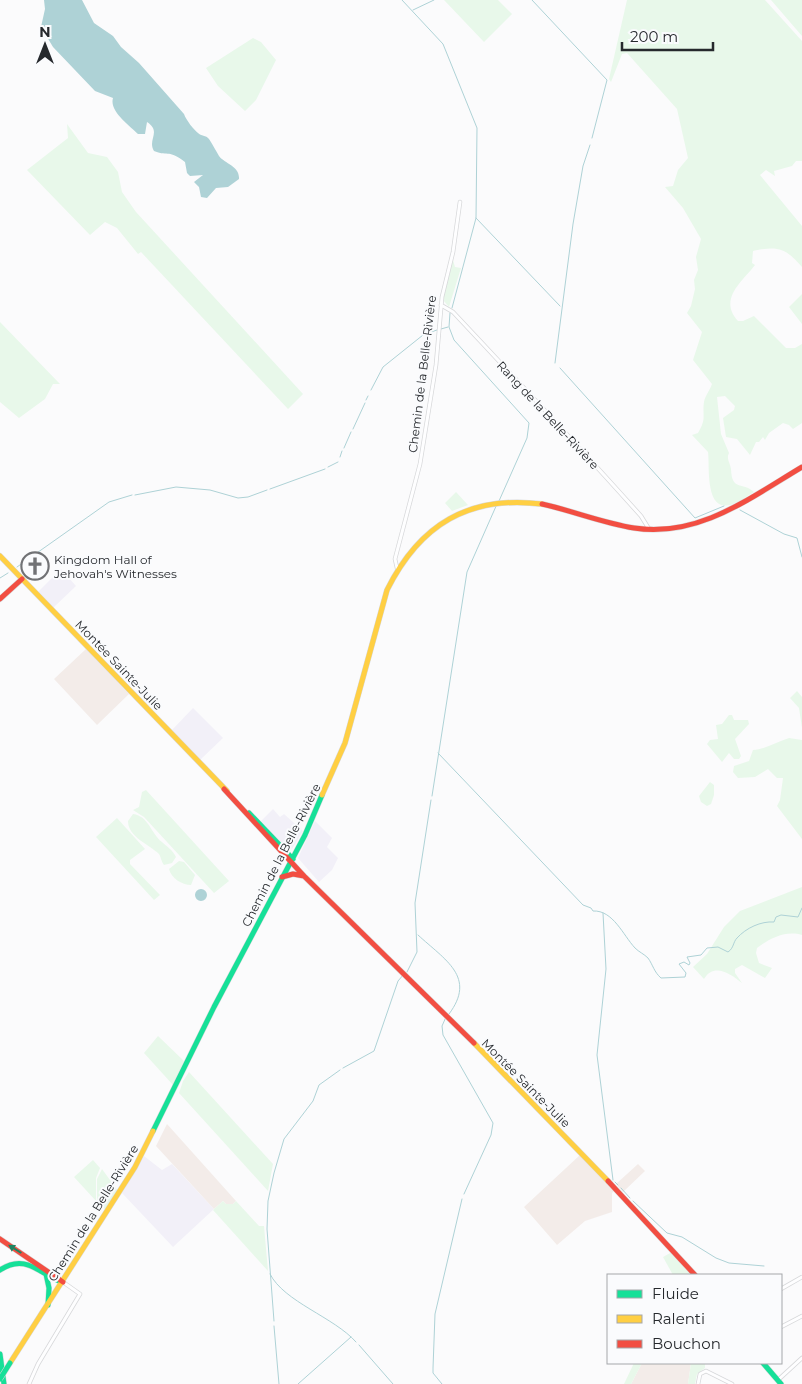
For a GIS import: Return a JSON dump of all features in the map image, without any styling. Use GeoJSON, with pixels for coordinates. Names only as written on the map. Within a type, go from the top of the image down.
{"type":"FeatureCollection","features":[{"type":"Feature","properties":{"kind":"main road"},"geometry":{"type":"LineString","coordinates":[[397,568],[416,543],[440,522],[466,509],[498,502],[542,504],[625,527],[649,530],[677,528],[708,519],[802,467]]}},
{"type":"Feature","properties":{"kind":"main road","name":"Montée Sainte-Julie"},"geometry":{"type":"LineString","coordinates":[[0,556],[339,909],[555,1125],[673,1249],[694,1274]]}},
{"type":"Feature","properties":{"kind":"main road","name":"Chemin de la Belle-Rivière"},"geometry":{"type":"LineString","coordinates":[[0,1378],[136,1165],[324,796],[345,743],[386,594],[397,568]]}},
{"type":"Feature","properties":{"kind":"main road"},"geometry":{"type":"LineString","coordinates":[[0,599],[22,579]]}},
{"type":"Feature","properties":{"kind":"main road","name":"Montée Sainte-Julie"},"geometry":{"type":"LineString","coordinates":[[292,860],[304,876],[339,909]]}},
{"type":"Feature","properties":{"kind":"main road"},"geometry":{"type":"LineString","coordinates":[[282,877],[293,874],[304,876]]}},
{"type":"Feature","properties":{"kind":"main road"},"geometry":{"type":"LineString","coordinates":[[0,1239],[60,1278],[63,1282]]}},
{"type":"Feature","properties":{"kind":"main road"},"geometry":{"type":"LineString","coordinates":[[0,1270],[8,1264],[21,1262],[33,1265],[63,1282]]}},
{"type":"Feature","properties":{"kind":"main road"},"geometry":{"type":"LineString","coordinates":[[46,1274],[49,1288],[48,1305]]}},
{"type":"Feature","properties":{"kind":"main road"},"geometry":{"type":"LineString","coordinates":[[0,1354],[3,1384]]}},
{"type":"Feature","properties":{"kind":"main road"},"geometry":{"type":"LineString","coordinates":[[764,1364],[780,1382]]}},
{"type":"Feature","properties":{"kind":"main road"},"geometry":{"type":"LineString","coordinates":[[0,1378],[3,1384]]}},
{"type":"Feature","properties":{"kind":"street","name":"Chemin de la Belle-Rivière"},"geometry":{"type":"LineString","coordinates":[[397,568],[395,559],[418,476],[429,416],[441,305],[453,252],[460,202]]}},
{"type":"Feature","properties":{"kind":"street","name":"Rang de la Belle-Rivière"},"geometry":{"type":"LineString","coordinates":[[441,305],[453,312],[549,417],[572,439],[647,523],[649,530]]}},
{"type":"Feature","properties":{"kind":"street"},"geometry":{"type":"LineString","coordinates":[[782,1288],[802,1277]]}},
{"type":"Feature","properties":{"kind":"street"},"geometry":{"type":"LineString","coordinates":[[30,1384],[38,1364],[80,1294],[63,1282]]}},
{"type":"Feature","properties":{"kind":"street"},"geometry":{"type":"LineString","coordinates":[[782,1326],[802,1316]]}},
{"type":"Feature","properties":{"kind":"street"},"geometry":{"type":"LineString","coordinates":[[780,1382],[802,1358]]}},
{"type":"Feature","properties":{"kind":"street"},"geometry":{"type":"LineString","coordinates":[[698,1384],[700,1374],[706,1371],[732,1384]]}},
{"type":"Feature","properties":{"kind":"shaded area"},"geometry":{"type":"Polygon","coordinates":[[[61,569],[76,586],[53,608],[38,592],[61,569]]]}},
{"type":"Feature","properties":{"kind":"shaded area"},"geometry":{"type":"Polygon","coordinates":[[[86,649],[129,694],[97,725],[54,679],[86,649]]]}},
{"type":"Feature","properties":{"kind":"shaded area"},"geometry":{"type":"Polygon","coordinates":[[[193,708],[223,738],[200,760],[172,730],[193,708]]]}},
{"type":"Feature","properties":{"kind":"shaded area"},"geometry":{"type":"Polygon","coordinates":[[[273,809],[280,817],[284,814],[303,831],[292,849],[286,848],[260,822],[273,809]]]}},
{"type":"Feature","properties":{"kind":"shaded area"},"geometry":{"type":"Polygon","coordinates":[[[315,821],[332,838],[327,847],[338,858],[332,870],[319,882],[298,858],[315,821]]]}},
{"type":"Feature","properties":{"kind":"shaded area"},"geometry":{"type":"Polygon","coordinates":[[[167,1124],[236,1201],[233,1204],[226,1204],[223,1201],[214,1209],[156,1146],[167,1124]]]}},
{"type":"Feature","properties":{"kind":"shaded area"},"geometry":{"type":"Polygon","coordinates":[[[580,1155],[614,1191],[612,1193],[612,1212],[585,1221],[557,1245],[524,1207],[580,1155]]]}},
{"type":"Feature","properties":{"kind":"shaded area"},"geometry":{"type":"Polygon","coordinates":[[[144,1156],[162,1170],[172,1164],[214,1209],[173,1247],[122,1193],[144,1156]]]}},
{"type":"Feature","properties":{"kind":"shaded area"},"geometry":{"type":"Polygon","coordinates":[[[638,1164],[645,1171],[623,1192],[616,1184],[638,1164]]]}},
{"type":"Feature","properties":{"kind":"shaded area"},"geometry":{"type":"Polygon","coordinates":[[[641,1364],[691,1364],[688,1384],[631,1384],[641,1364]]]}},
{"type":"Feature","properties":{"kind":"green space"},"geometry":{"type":"Polygon","coordinates":[[[444,0],[498,0],[512,14],[484,42],[444,0]]]}},
{"type":"Feature","properties":{"kind":"green space"},"geometry":{"type":"Polygon","coordinates":[[[627,0],[765,0],[802,41],[802,161],[796,161],[792,166],[774,171],[775,176],[766,170],[760,175],[802,226],[802,267],[791,255],[780,250],[753,251],[752,263],[755,265],[734,291],[730,305],[732,313],[738,321],[754,316],[786,348],[795,348],[802,344],[802,423],[793,429],[783,423],[769,433],[765,440],[763,437],[759,442],[756,442],[750,455],[737,439],[726,437],[723,418],[734,410],[735,406],[725,396],[717,397],[721,434],[729,453],[728,459],[733,481],[754,492],[733,504],[724,505],[717,502],[713,496],[710,487],[708,452],[692,435],[698,433],[702,424],[705,398],[712,384],[693,360],[702,332],[687,313],[691,306],[695,289],[694,280],[698,270],[696,257],[701,239],[683,208],[665,187],[673,186],[678,170],[688,158],[677,109],[627,53],[622,54],[611,82],[609,79],[627,0]]]}},
{"type":"Feature","properties":{"kind":"green space"},"geometry":{"type":"Polygon","coordinates":[[[771,0],[802,0],[802,36],[771,0]]]}},
{"type":"Feature","properties":{"kind":"green space"},"geometry":{"type":"Polygon","coordinates":[[[253,38],[261,42],[276,60],[256,100],[245,111],[218,86],[206,68],[253,38]]]}},
{"type":"Feature","properties":{"kind":"green space"},"geometry":{"type":"Polygon","coordinates":[[[67,124],[88,153],[107,157],[118,172],[122,192],[136,212],[303,394],[288,409],[141,252],[138,254],[117,228],[105,222],[90,235],[27,170],[68,138],[67,124]]]}},
{"type":"Feature","properties":{"kind":"green space"},"geometry":{"type":"Polygon","coordinates":[[[453,260],[455,267],[461,268],[449,307],[443,300],[453,260]]]}},
{"type":"Feature","properties":{"kind":"green space"},"geometry":{"type":"Polygon","coordinates":[[[802,294],[802,324],[789,307],[802,294]]]}},
{"type":"Feature","properties":{"kind":"green space"},"geometry":{"type":"Polygon","coordinates":[[[0,322],[60,384],[53,384],[45,399],[19,418],[0,402],[0,322]]]}},
{"type":"Feature","properties":{"kind":"green space"},"geometry":{"type":"Polygon","coordinates":[[[456,492],[468,505],[452,511],[445,503],[456,492]]]}},
{"type":"Feature","properties":{"kind":"green space"},"geometry":{"type":"Polygon","coordinates":[[[797,691],[802,697],[802,728],[799,708],[790,698],[797,691]]]}},
{"type":"Feature","properties":{"kind":"green space"},"geometry":{"type":"Polygon","coordinates":[[[729,715],[732,715],[734,720],[748,720],[749,724],[735,739],[741,756],[739,759],[734,759],[729,753],[722,762],[707,744],[710,740],[718,739],[716,725],[722,724],[729,715]]]}},
{"type":"Feature","properties":{"kind":"green space"},"geometry":{"type":"Polygon","coordinates":[[[789,738],[802,740],[802,839],[777,806],[780,800],[783,778],[777,778],[768,769],[755,777],[738,778],[733,772],[734,766],[749,761],[753,750],[767,747],[789,738]]]}},
{"type":"Feature","properties":{"kind":"green space"},"geometry":{"type":"Polygon","coordinates":[[[710,782],[714,785],[714,795],[711,804],[707,806],[701,802],[699,796],[710,782]]]}},
{"type":"Feature","properties":{"kind":"green space"},"geometry":{"type":"Polygon","coordinates":[[[146,790],[229,881],[214,893],[144,817],[133,810],[139,807],[142,792],[146,790]]]}},
{"type":"Feature","properties":{"kind":"green space"},"geometry":{"type":"Polygon","coordinates":[[[133,814],[143,818],[158,839],[173,852],[176,857],[172,863],[164,865],[159,854],[135,836],[129,827],[128,821],[133,814]]]}},
{"type":"Feature","properties":{"kind":"green space"},"geometry":{"type":"Polygon","coordinates":[[[117,818],[145,849],[130,860],[130,864],[160,895],[154,900],[96,837],[117,818]]]}},
{"type":"Feature","properties":{"kind":"green space"},"geometry":{"type":"Polygon","coordinates":[[[179,861],[184,862],[195,875],[191,885],[177,880],[170,872],[169,869],[179,861]]]}},
{"type":"Feature","properties":{"kind":"green space"},"geometry":{"type":"Polygon","coordinates":[[[802,887],[802,935],[784,934],[767,941],[757,948],[756,953],[759,963],[772,968],[765,978],[742,965],[735,969],[735,973],[742,983],[728,973],[718,970],[708,974],[704,979],[693,967],[707,954],[724,927],[740,911],[802,887]]]}},
{"type":"Feature","properties":{"kind":"green space"},"geometry":{"type":"Polygon","coordinates":[[[158,1036],[184,1061],[173,1085],[144,1053],[158,1036]]]}},
{"type":"Feature","properties":{"kind":"green space"},"geometry":{"type":"Polygon","coordinates":[[[189,1072],[273,1164],[268,1191],[179,1093],[183,1081],[189,1072]]]}},
{"type":"Feature","properties":{"kind":"green space"},"geometry":{"type":"Polygon","coordinates":[[[93,1160],[100,1168],[96,1178],[96,1201],[74,1177],[93,1160]]]}},
{"type":"Feature","properties":{"kind":"green space"},"geometry":{"type":"Polygon","coordinates":[[[102,1169],[118,1191],[106,1210],[97,1203],[97,1179],[102,1169]]]}},
{"type":"Feature","properties":{"kind":"green space"},"geometry":{"type":"Polygon","coordinates":[[[223,1201],[226,1204],[233,1204],[236,1201],[259,1226],[264,1226],[268,1271],[213,1210],[223,1201]]]}},
{"type":"Feature","properties":{"kind":"green space"},"geometry":{"type":"Polygon","coordinates":[[[672,1252],[690,1274],[672,1274],[663,1257],[672,1252]]]}},
{"type":"Feature","properties":{"kind":"green space"},"geometry":{"type":"Polygon","coordinates":[[[634,1364],[641,1364],[631,1384],[624,1384],[634,1364]]]}},
{"type":"Feature","properties":{"kind":"green space"},"geometry":{"type":"Polygon","coordinates":[[[691,1364],[705,1364],[705,1368],[697,1374],[695,1384],[688,1384],[691,1364]]]}},
{"type":"Feature","properties":{"kind":"water"},"geometry":{"type":"Polygon","coordinates":[[[44,0],[82,0],[94,23],[113,36],[121,47],[139,63],[184,114],[194,130],[208,138],[219,156],[235,168],[239,179],[228,187],[216,188],[207,198],[201,197],[199,187],[194,182],[203,175],[190,176],[187,173],[185,162],[172,154],[154,151],[152,143],[154,132],[151,126],[147,122],[145,134],[138,134],[117,113],[114,108],[113,98],[95,91],[53,47],[41,27],[45,9],[44,0]]]}},
{"type":"Feature","properties":{"kind":"water"},"geometry":{"type":"Polygon","coordinates":[[[201,889],[207,895],[201,901],[195,895],[201,889]]]}},
{"type":"Feature","properties":{"kind":"waterway"},"geometry":{"type":"LineString","coordinates":[[402,0],[443,44],[477,128],[476,218],[452,308]]}},
{"type":"Feature","properties":{"kind":"waterway"},"geometry":{"type":"LineString","coordinates":[[413,10],[434,0]]}},
{"type":"Feature","properties":{"kind":"waterway"},"geometry":{"type":"LineString","coordinates":[[532,0],[607,80],[592,138]]}},
{"type":"Feature","properties":{"kind":"waterway"},"geometry":{"type":"LineString","coordinates":[[555,363],[573,224],[583,166],[590,145]]}},
{"type":"Feature","properties":{"kind":"waterway"},"geometry":{"type":"LineString","coordinates":[[476,218],[560,306]]}},
{"type":"Feature","properties":{"kind":"waterway"},"geometry":{"type":"LineString","coordinates":[[450,313],[449,327],[454,340],[529,423],[527,438],[499,501]]}},
{"type":"Feature","properties":{"kind":"waterway"},"geometry":{"type":"LineString","coordinates":[[441,329],[448,327]]}},
{"type":"Feature","properties":{"kind":"waterway"},"geometry":{"type":"LineString","coordinates":[[371,390],[383,367],[423,335],[437,330]]}},
{"type":"Feature","properties":{"kind":"waterway"},"geometry":{"type":"LineString","coordinates":[[560,368],[695,518],[724,506]]}},
{"type":"Feature","properties":{"kind":"waterway"},"geometry":{"type":"LineString","coordinates":[[366,400],[368,396]]}},
{"type":"Feature","properties":{"kind":"waterway"},"geometry":{"type":"LineString","coordinates":[[353,429],[365,403]]}},
{"type":"Feature","properties":{"kind":"waterway"},"geometry":{"type":"LineString","coordinates":[[344,448],[351,432]]}},
{"type":"Feature","properties":{"kind":"waterway"},"geometry":{"type":"LineString","coordinates":[[340,457],[342,451]]}},
{"type":"Feature","properties":{"kind":"waterway"},"geometry":{"type":"LineString","coordinates":[[328,467],[338,462]]}},
{"type":"Feature","properties":{"kind":"waterway"},"geometry":{"type":"LineString","coordinates":[[270,489],[325,469]]}},
{"type":"Feature","properties":{"kind":"waterway"},"geometry":{"type":"LineString","coordinates":[[135,495],[176,487],[210,490],[238,498],[248,497],[267,490]]}},
{"type":"Feature","properties":{"kind":"waterway"},"geometry":{"type":"LineString","coordinates":[[17,567],[109,502],[132,495]]}},
{"type":"Feature","properties":{"kind":"waterway"},"geometry":{"type":"LineString","coordinates":[[432,796],[467,572],[497,504]]}},
{"type":"Feature","properties":{"kind":"waterway"},"geometry":{"type":"LineString","coordinates":[[740,510],[784,534],[797,538],[802,557]]}},
{"type":"Feature","properties":{"kind":"waterway"},"geometry":{"type":"LineString","coordinates":[[0,578],[8,573]]}},
{"type":"Feature","properties":{"kind":"waterway"},"geometry":{"type":"LineString","coordinates":[[438,753],[583,905],[591,908],[593,911],[606,915],[617,924],[635,948],[648,958],[661,978],[685,977],[686,973],[679,964],[684,962],[689,965],[687,957],[701,955],[707,948],[718,947],[728,952],[737,938],[749,928],[759,924],[774,922],[776,917],[781,915],[798,917],[802,908]]}},
{"type":"Feature","properties":{"kind":"waterway"},"geometry":{"type":"LineString","coordinates":[[407,972],[417,952],[415,903],[431,800]]}},
{"type":"Feature","properties":{"kind":"waterway"},"geometry":{"type":"LineString","coordinates":[[603,913],[606,969],[597,1055],[613,1180]]}},
{"type":"Feature","properties":{"kind":"waterway"},"geometry":{"type":"LineString","coordinates":[[418,935],[447,961],[459,979],[460,990],[457,1001],[449,1014]]}},
{"type":"Feature","properties":{"kind":"waterway"},"geometry":{"type":"LineString","coordinates":[[343,1068],[374,1051],[398,981],[404,974]]}},
{"type":"Feature","properties":{"kind":"waterway"},"geometry":{"type":"LineString","coordinates":[[446,1017],[442,1026],[443,1035],[493,1123],[491,1135],[464,1194]]}},
{"type":"Feature","properties":{"kind":"waterway"},"geometry":{"type":"LineString","coordinates":[[274,1321],[267,1229],[268,1201],[274,1173],[284,1139],[313,1101],[319,1085],[340,1070]]}},
{"type":"Feature","properties":{"kind":"waterway"},"geometry":{"type":"LineString","coordinates":[[615,1182],[618,1185]]}},
{"type":"Feature","properties":{"kind":"waterway"},"geometry":{"type":"LineString","coordinates":[[621,1188],[630,1198]]}},
{"type":"Feature","properties":{"kind":"waterway"},"geometry":{"type":"LineString","coordinates":[[442,1384],[433,1373],[435,1314],[462,1199]]}},
{"type":"Feature","properties":{"kind":"waterway"},"geometry":{"type":"LineString","coordinates":[[633,1201],[667,1233],[682,1237],[716,1258],[729,1263],[764,1266]]}},
{"type":"Feature","properties":{"kind":"waterway"},"geometry":{"type":"LineString","coordinates":[[270,1274],[286,1293],[347,1333],[356,1342]]}},
{"type":"Feature","properties":{"kind":"waterway"},"geometry":{"type":"LineString","coordinates":[[274,1326],[279,1384]]}},
{"type":"Feature","properties":{"kind":"waterway"},"geometry":{"type":"LineString","coordinates":[[298,1384],[351,1337]]}},
{"type":"Feature","properties":{"kind":"waterway"},"geometry":{"type":"LineString","coordinates":[[359,1345],[393,1384]]}},
{"type":"Feature","properties":{"kind":"traffic: fast"},"geometry":{"type":"LineString","coordinates":[[153,1131],[214,1007],[305,835],[322,795]]}},
{"type":"Feature","properties":{"kind":"traffic: fast"},"geometry":{"type":"LineString","coordinates":[[249,813],[293,859]]}},
{"type":"Feature","properties":{"kind":"traffic: fast"},"geometry":{"type":"LineString","coordinates":[[0,1270],[9,1265],[23,1264],[59,1281]]}},
{"type":"Feature","properties":{"kind":"traffic: fast"},"geometry":{"type":"LineString","coordinates":[[46,1274],[49,1288],[48,1305]]}},
{"type":"Feature","properties":{"kind":"traffic: fast"},"geometry":{"type":"LineString","coordinates":[[0,1354],[4,1384]]}},
{"type":"Feature","properties":{"kind":"traffic: fast"},"geometry":{"type":"LineString","coordinates":[[0,1379],[10,1363]]}},
{"type":"Feature","properties":{"kind":"traffic: fast"},"geometry":{"type":"LineString","coordinates":[[764,1364],[781,1384]]}},
{"type":"Feature","properties":{"kind":"traffic: slow"},"geometry":{"type":"LineString","coordinates":[[322,795],[345,743],[387,590],[400,567],[415,547],[431,531],[449,519],[470,510],[492,504],[516,502],[542,504]]}},
{"type":"Feature","properties":{"kind":"traffic: slow"},"geometry":{"type":"LineString","coordinates":[[0,556],[227,791]]}},
{"type":"Feature","properties":{"kind":"traffic: slow"},"geometry":{"type":"LineString","coordinates":[[474,1043],[608,1181]]}},
{"type":"Feature","properties":{"kind":"traffic: slow"},"geometry":{"type":"LineString","coordinates":[[10,1363],[135,1167],[153,1131]]}},
{"type":"Feature","properties":{"kind":"traffic: jam"},"geometry":{"type":"LineString","coordinates":[[542,504],[634,528],[657,530],[680,527],[702,521],[743,503],[802,467]]}},
{"type":"Feature","properties":{"kind":"traffic: jam"},"geometry":{"type":"LineString","coordinates":[[0,599],[22,579]]}},
{"type":"Feature","properties":{"kind":"traffic: jam"},"geometry":{"type":"LineString","coordinates":[[224,789],[304,876],[474,1043]]}},
{"type":"Feature","properties":{"kind":"traffic: jam"},"geometry":{"type":"LineString","coordinates":[[282,877],[293,874],[304,876]]}},
{"type":"Feature","properties":{"kind":"traffic: jam"},"geometry":{"type":"LineString","coordinates":[[608,1181],[694,1274]]}},
{"type":"Feature","properties":{"kind":"traffic: jam"},"geometry":{"type":"LineString","coordinates":[[0,1239],[63,1282]]}},
{"type":"Feature","properties":{"kind":"place","name":"Kingdom Hall of Jehovah's Witnesses"},"geometry":{"type":"Point","coordinates":[35,566]}}]}
